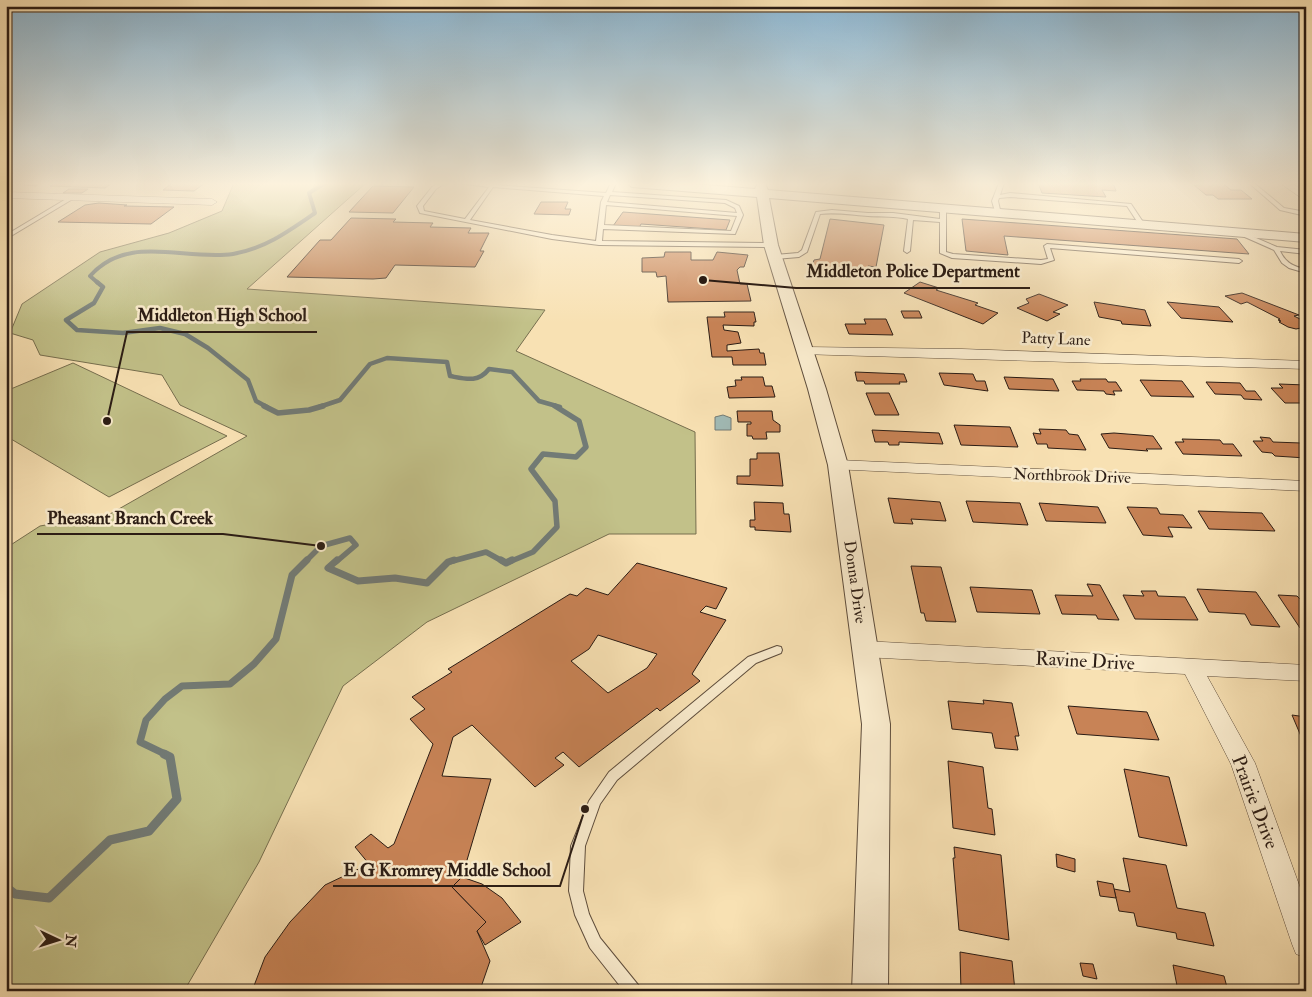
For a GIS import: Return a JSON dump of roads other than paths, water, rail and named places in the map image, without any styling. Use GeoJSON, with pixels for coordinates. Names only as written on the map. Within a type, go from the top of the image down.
{"type":"FeatureCollection","features":[{"type":"Feature","properties":{"kind":"street","name":"Donna Drive"},"geometry":{"type":"LineString","coordinates":[[769,230],[773,251],[806,351],[838,465],[876,724],[870,991]]}},
{"type":"Feature","properties":{"kind":"street"},"geometry":{"type":"LineString","coordinates":[[1215,230],[1306,238]]}},
{"type":"Feature","properties":{"kind":"street"},"geometry":{"type":"LineString","coordinates":[[1265,230],[1306,232]]}},
{"type":"Feature","properties":{"kind":"street","name":"Patty Lane"},"geometry":{"type":"LineString","coordinates":[[806,351],[962,353],[1306,365]]}},
{"type":"Feature","properties":{"kind":"street","name":"Northbrook Drive"},"geometry":{"type":"LineString","coordinates":[[838,465],[1306,486]]}},
{"type":"Feature","properties":{"kind":"street","name":"Ravine Drive"},"geometry":{"type":"LineString","coordinates":[[864,650],[1306,673]]}},
{"type":"Feature","properties":{"kind":"street","name":"Prairie Drive"},"geometry":{"type":"LineString","coordinates":[[1191,666],[1243,763],[1306,944]]}},
{"type":"Feature","properties":{"kind":"lane"},"geometry":{"type":"LineString","coordinates":[[6,236],[17,230]]}},
{"type":"Feature","properties":{"kind":"lane"},"geometry":{"type":"LineString","coordinates":[[518,230],[599,243],[731,245],[799,255],[805,251],[812,230]]}},
{"type":"Feature","properties":{"kind":"lane"},"geometry":{"type":"LineString","coordinates":[[599,243],[602,230]]}},
{"type":"Feature","properties":{"kind":"lane"},"geometry":{"type":"LineString","coordinates":[[657,230],[733,233]]}},
{"type":"Feature","properties":{"kind":"lane"},"geometry":{"type":"LineString","coordinates":[[731,245],[734,230]]}},
{"type":"Feature","properties":{"kind":"lane"},"geometry":{"type":"LineString","coordinates":[[907,251],[909,230]]}},
{"type":"Feature","properties":{"kind":"lane"},"geometry":{"type":"LineString","coordinates":[[943,230],[943,253],[952,256],[1041,262],[1051,260],[1047,246],[1239,261]]}},
{"type":"Feature","properties":{"kind":"lane"},"geometry":{"type":"LineString","coordinates":[[1239,232],[1276,249],[1306,252]]}},
{"type":"Feature","properties":{"kind":"lane"},"geometry":{"type":"LineString","coordinates":[[1276,249],[1280,261],[1288,266],[1306,271]]}},
{"type":"Feature","properties":{"kind":"lane"},"geometry":{"type":"LineString","coordinates":[[634,991],[595,943],[582,915],[576,891],[578,846],[595,801],[613,776],[752,660],[777,650]]}},
{"type":"Feature","properties":{"kind":"water"},"geometry":{"type":"Polygon","coordinates":[[[723,415],[731,418],[731,430],[715,430],[715,417],[723,415]]]}},
{"type":"Feature","properties":{"kind":"waterway"},"geometry":{"type":"LineString","coordinates":[[98,283],[90,276],[105,263],[121,255],[139,252],[233,254],[266,244],[291,230]]}},
{"type":"Feature","properties":{"kind":"waterway"},"geometry":{"type":"LineString","coordinates":[[97,282],[103,287],[94,303],[66,320],[77,330],[123,333],[160,328],[185,334],[208,348],[248,380],[256,401],[267,407]]}},
{"type":"Feature","properties":{"kind":"waterway"},"geometry":{"type":"LineString","coordinates":[[319,407],[340,400],[370,364],[387,358],[447,362],[450,376],[466,379],[481,376],[489,369],[512,372],[539,401],[560,407]]}},
{"type":"Feature","properties":{"kind":"waterway"},"geometry":{"type":"LineString","coordinates":[[264,406],[278,413],[309,410],[323,406]]}},
{"type":"Feature","properties":{"kind":"waterway"},"geometry":{"type":"LineString","coordinates":[[509,562],[533,552],[557,527],[555,501],[531,469],[543,454],[576,457],[586,447],[579,421],[555,406]]}},
{"type":"Feature","properties":{"kind":"waterway"},"geometry":{"type":"LineString","coordinates":[[167,755],[140,742],[146,720],[165,699],[182,686],[230,684],[254,664],[276,639],[292,575],[321,546],[350,538],[356,545],[336,562]]}},
{"type":"Feature","properties":{"kind":"waterway"},"geometry":{"type":"LineString","coordinates":[[449,562],[486,552],[504,562]]}},
{"type":"Feature","properties":{"kind":"waterway"},"geometry":{"type":"LineString","coordinates":[[337,560],[328,568],[358,581],[395,578],[427,583],[448,562],[454,560]]}},
{"type":"Feature","properties":{"kind":"waterway"},"geometry":{"type":"LineString","coordinates":[[501,560],[506,563],[512,560]]}},
{"type":"Feature","properties":{"kind":"waterway"},"geometry":{"type":"LineString","coordinates":[[6,887],[15,894],[49,898],[110,840],[149,831],[177,799],[170,757],[164,754]]}},
{"type":"Feature","properties":{"kind":"place","name":"Middleton Police Department"},"geometry":{"type":"Point","coordinates":[703,280]}},
{"type":"Feature","properties":{"kind":"place","name":"Middleton High School"},"geometry":{"type":"Point","coordinates":[107,421]}},
{"type":"Feature","properties":{"kind":"place","name":"Pheasant Branch Creek"},"geometry":{"type":"Point","coordinates":[321,546]}},
{"type":"Feature","properties":{"kind":"place","name":"E G Kromrey Middle School"},"geometry":{"type":"Point","coordinates":[585,809]}}]}
